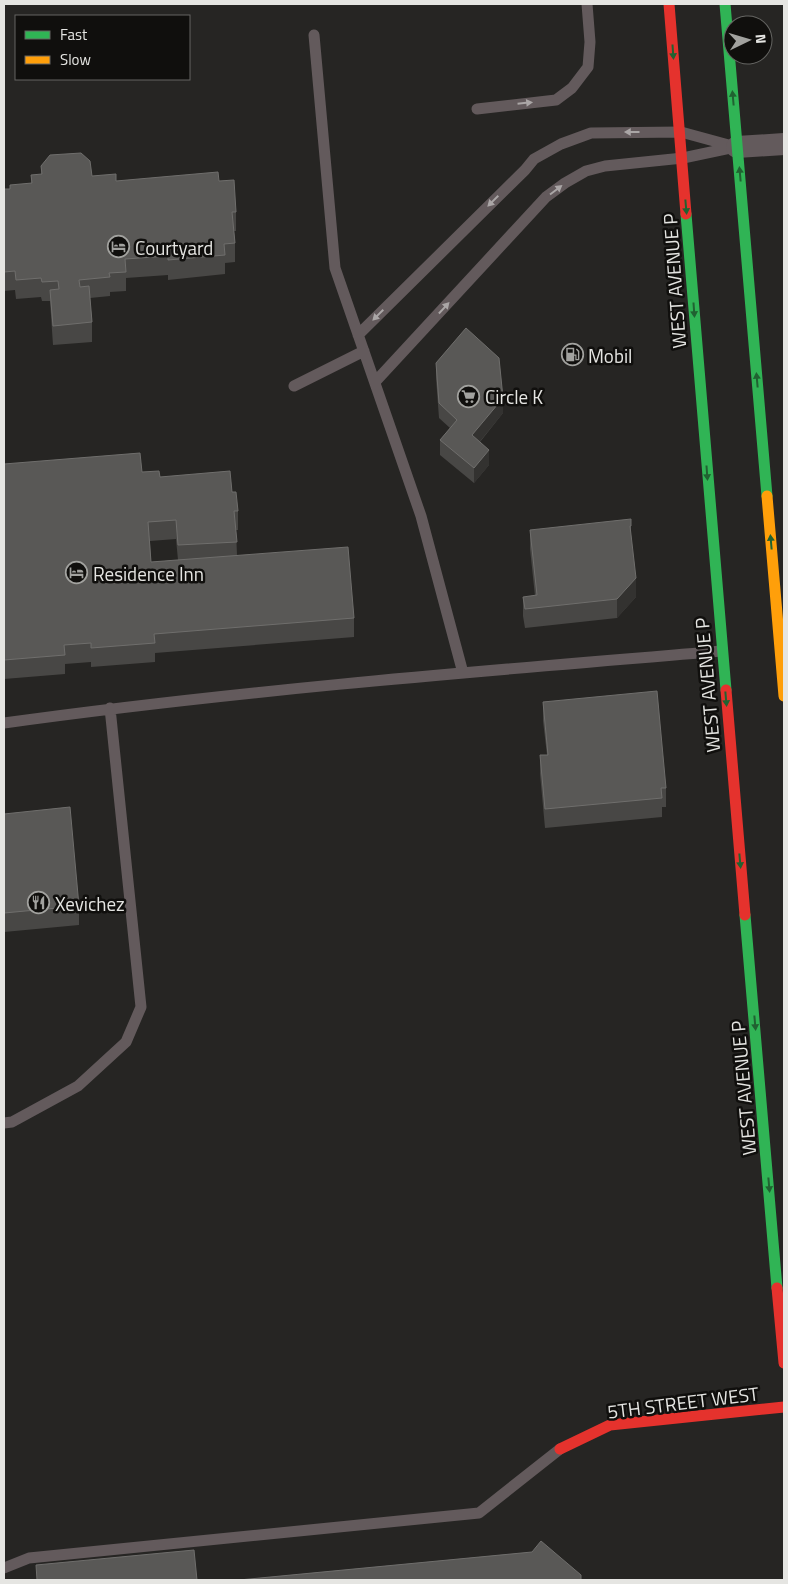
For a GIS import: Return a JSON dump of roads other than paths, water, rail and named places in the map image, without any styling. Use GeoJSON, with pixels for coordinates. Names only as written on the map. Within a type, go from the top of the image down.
{"type":"FeatureCollection","features":[{"type":"Feature","properties":{"kind":"main road","name":"WEST AVENUE P"},"geometry":{"type":"LineString","coordinates":[[669,4],[722,650],[784,1363]]}},
{"type":"Feature","properties":{"kind":"main road"},"geometry":{"type":"LineString","coordinates":[[725,4],[784,696]]}},
{"type":"Feature","properties":{"kind":"main road","name":"5TH STREET WEST"},"geometry":{"type":"LineString","coordinates":[[560,1449],[610,1425],[784,1407]]}},
{"type":"Feature","properties":{"kind":"street"},"geometry":{"type":"LineString","coordinates":[[737,147],[784,144]]}},
{"type":"Feature","properties":{"kind":"lane"},"geometry":{"type":"LineString","coordinates":[[477,109],[556,100],[572,88],[588,66],[590,42],[587,4]]}},
{"type":"Feature","properties":{"kind":"lane"},"geometry":{"type":"LineString","coordinates":[[314,35],[335,268],[421,516],[463,673]]}},
{"type":"Feature","properties":{"kind":"lane"},"geometry":{"type":"LineString","coordinates":[[358,335],[534,159],[561,144],[591,133],[681,132],[737,147]]}},
{"type":"Feature","properties":{"kind":"lane"},"geometry":{"type":"LineString","coordinates":[[375,382],[546,197],[565,183],[586,171],[605,166],[682,158],[737,147]]}},
{"type":"Feature","properties":{"kind":"lane"},"geometry":{"type":"LineString","coordinates":[[294,386],[364,351]]}},
{"type":"Feature","properties":{"kind":"lane"},"geometry":{"type":"LineString","coordinates":[[4,723],[110,708],[463,673],[722,650]]}},
{"type":"Feature","properties":{"kind":"lane"},"geometry":{"type":"LineString","coordinates":[[4,1123],[12,1122],[78,1086],[126,1042],[141,1007],[110,708]]}},
{"type":"Feature","properties":{"kind":"lane"},"geometry":{"type":"LineString","coordinates":[[4,1568],[29,1558],[480,1513],[560,1449]]}},
{"type":"Feature","properties":{"kind":"place","name":"Courtyard"},"geometry":{"type":"Point","coordinates":[119,247]}},
{"type":"Feature","properties":{"kind":"place","name":"Mobil"},"geometry":{"type":"Point","coordinates":[572,355]}},
{"type":"Feature","properties":{"kind":"place","name":"Circle K"},"geometry":{"type":"Point","coordinates":[469,396]}},
{"type":"Feature","properties":{"kind":"place","name":"Residence Inn"},"geometry":{"type":"Point","coordinates":[77,573]}},
{"type":"Feature","properties":{"kind":"place","name":"Xevichez"},"geometry":{"type":"Point","coordinates":[39,903]}}]}
